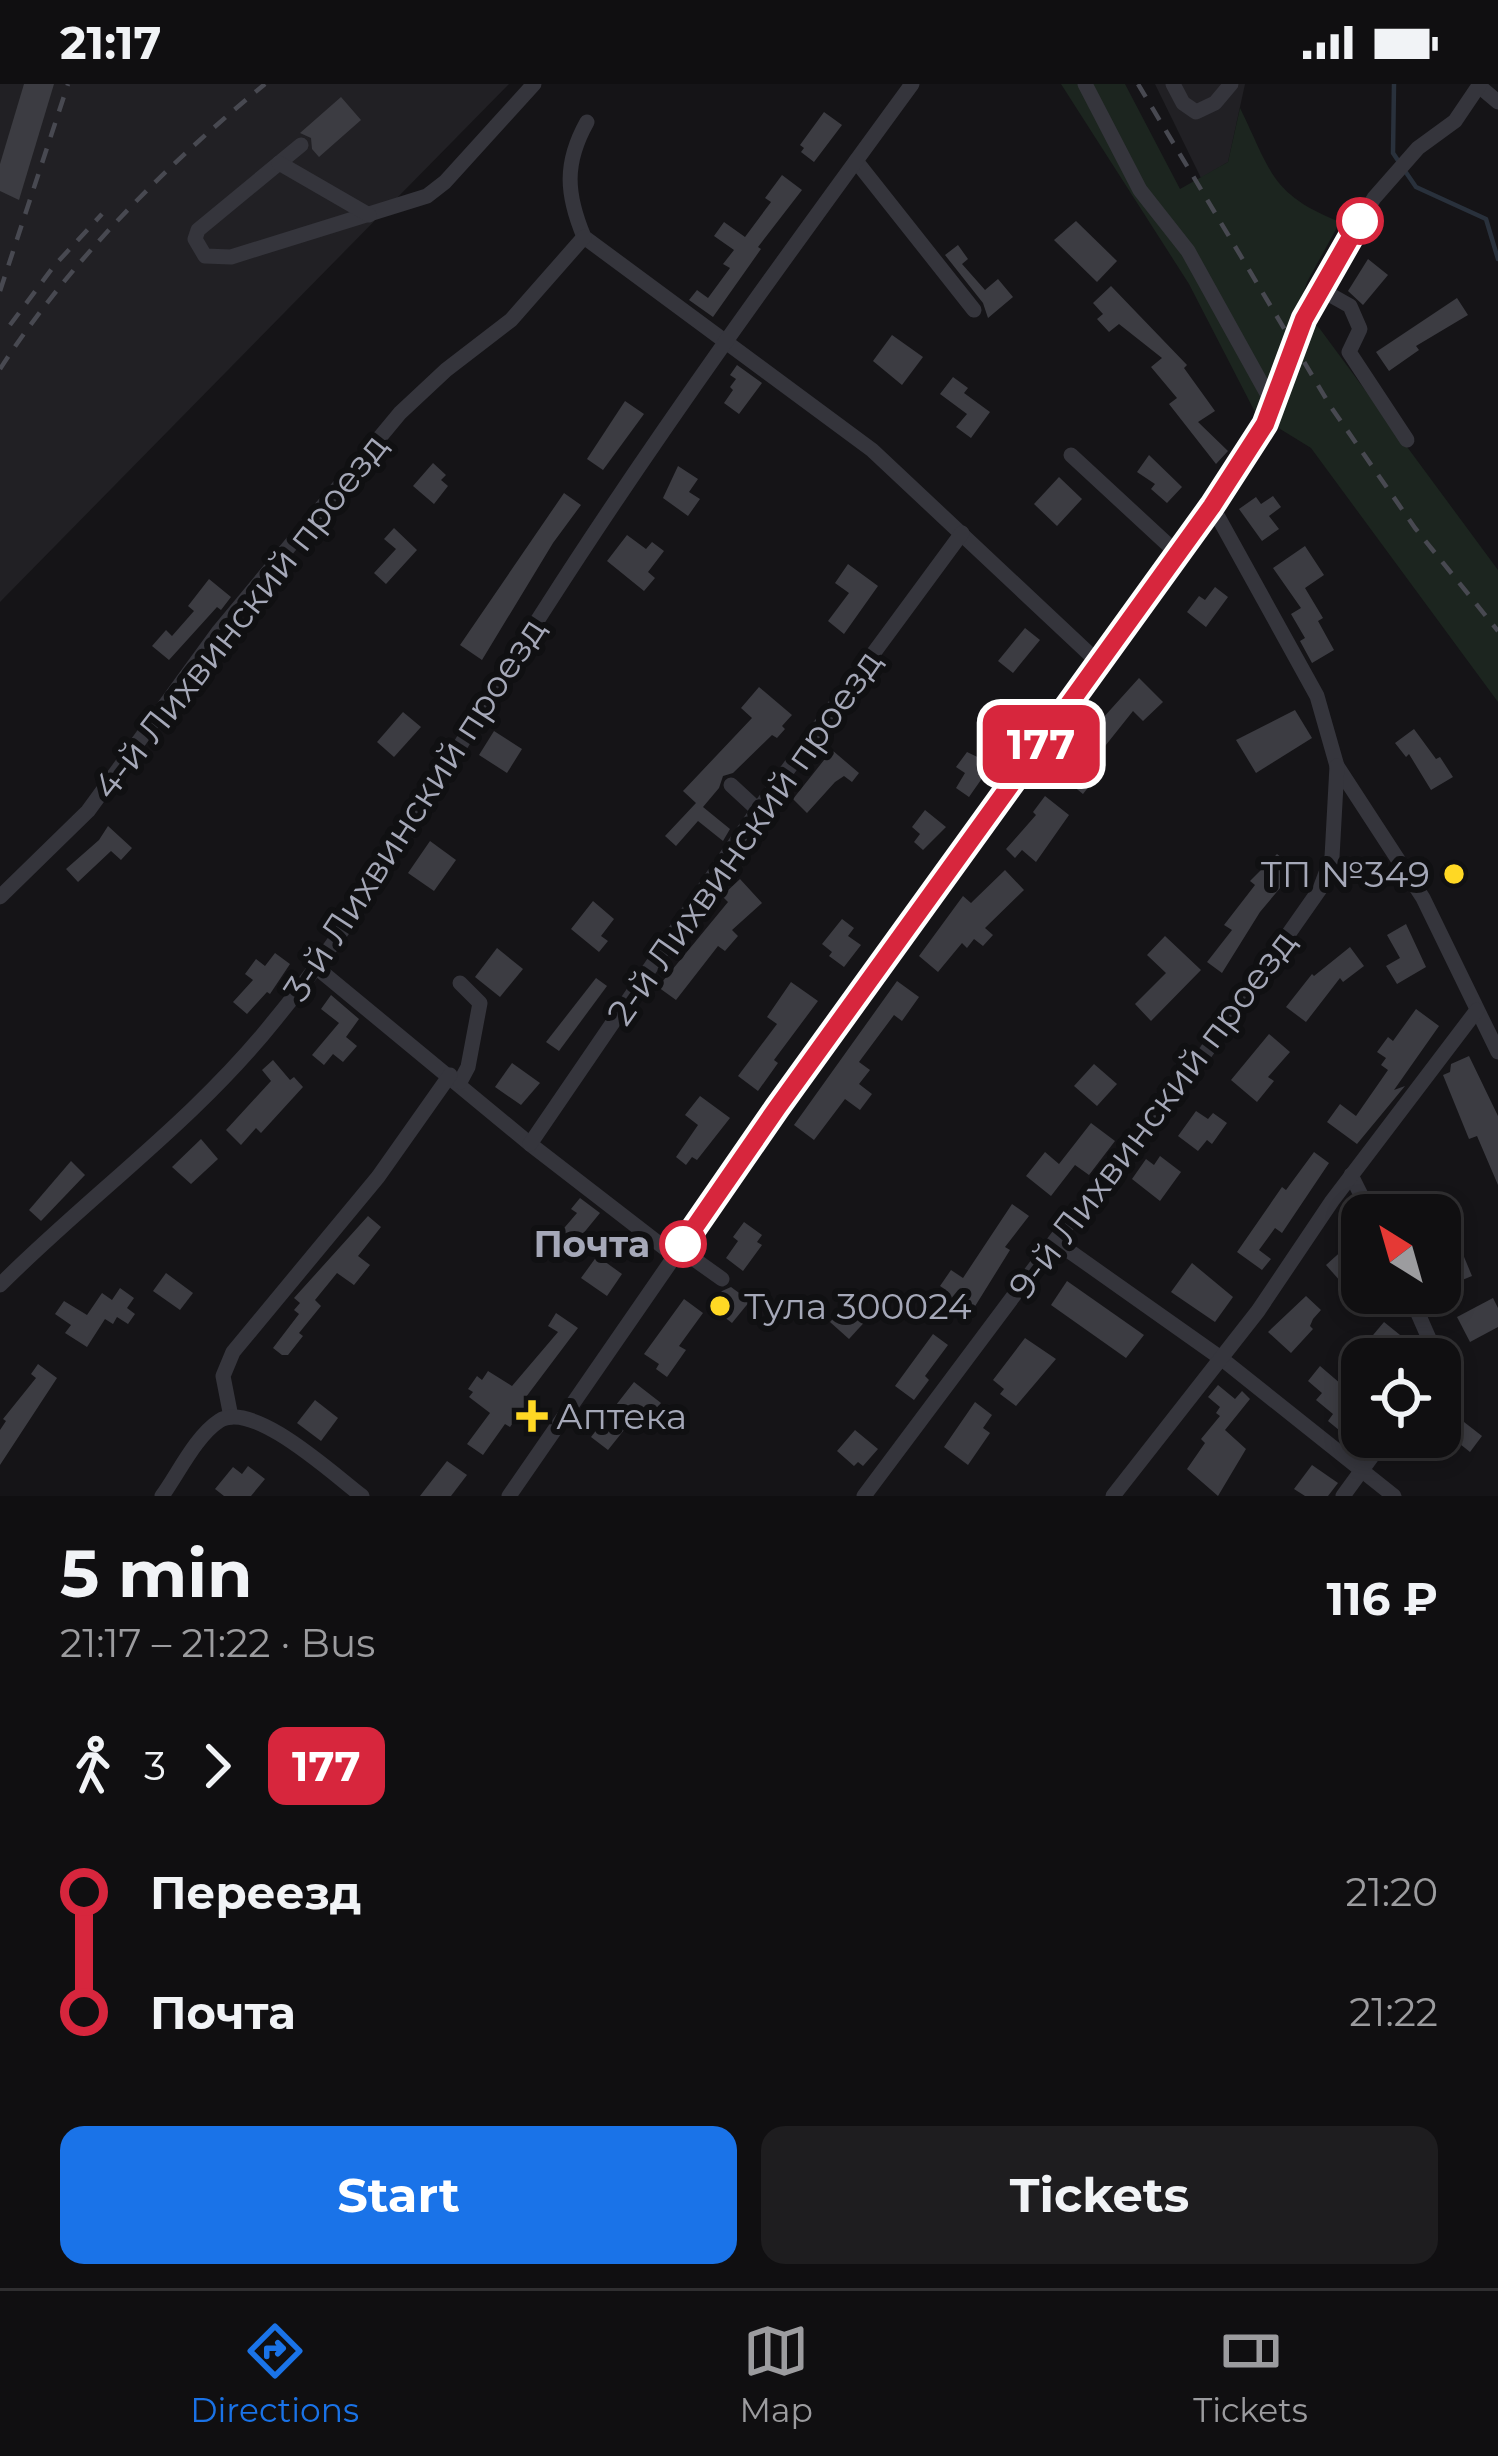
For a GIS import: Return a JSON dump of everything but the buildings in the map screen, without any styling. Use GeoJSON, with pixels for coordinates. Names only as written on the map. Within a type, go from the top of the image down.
{"type":"FeatureCollection","features":[{"type":"Feature","properties":{"kind":"street","name":"3-й Лихвинский проезд"},"geometry":{"type":"LineString","coordinates":[[0,1285],[225,1078],[317,968],[551,598],[912,84]]}},
{"type":"Feature","properties":{"kind":"street"},"geometry":{"type":"LineString","coordinates":[[1085,84],[1140,190],[1188,251],[1274,406]]}},
{"type":"Feature","properties":{"kind":"street"},"geometry":{"type":"LineString","coordinates":[[1174,84],[1183,103],[1196,112],[1215,103],[1231,84]]}},
{"type":"Feature","properties":{"kind":"street"},"geometry":{"type":"LineString","coordinates":[[301,145],[196,232],[205,256],[231,257],[412,203],[436,190],[533,85]]}},
{"type":"Feature","properties":{"kind":"street"},"geometry":{"type":"LineString","coordinates":[[509,1496],[777,1108],[1212,506],[1274,406],[1292,346],[1318,288],[1383,185],[1418,148],[1455,121],[1479,85],[1498,102]]}},
{"type":"Feature","properties":{"kind":"street"},"geometry":{"type":"LineString","coordinates":[[587,122],[574,144],[568,168],[573,211],[584,237],[872,450],[1099,663]]}},
{"type":"Feature","properties":{"kind":"street"},"geometry":{"type":"LineString","coordinates":[[856,160],[974,310]]}},
{"type":"Feature","properties":{"kind":"street"},"geometry":{"type":"LineString","coordinates":[[279,163],[370,215]]}},
{"type":"Feature","properties":{"kind":"street","name":"4-й Лихвинский проезд"},"geometry":{"type":"LineString","coordinates":[[0,897],[88,811],[219,632],[400,413],[511,320],[584,237]]}},
{"type":"Feature","properties":{"kind":"street"},"geometry":{"type":"LineString","coordinates":[[1318,288],[1350,307],[1360,328],[1348,352],[1407,440]]}},
{"type":"Feature","properties":{"kind":"street"},"geometry":{"type":"LineString","coordinates":[[1071,455],[1178,554]]}},
{"type":"Feature","properties":{"kind":"street"},"geometry":{"type":"LineString","coordinates":[[1212,506],[1311,683],[1337,766],[1423,898],[1498,1052]]}},
{"type":"Feature","properties":{"kind":"street","name":"2-й Лихвинский проезд"},"geometry":{"type":"LineString","coordinates":[[530,1144],[758,810],[962,533]]}},
{"type":"Feature","properties":{"kind":"street","name":"9-й Лихвинский проезд"},"geometry":{"type":"LineString","coordinates":[[864,1496],[1055,1241],[1194,1069],[1320,889],[1332,857],[1337,766]]}},
{"type":"Feature","properties":{"kind":"street"},"geometry":{"type":"LineString","coordinates":[[731,785],[758,810]]}},
{"type":"Feature","properties":{"kind":"street"},"geometry":{"type":"LineString","coordinates":[[317,968],[530,1144],[677,1252],[722,1279]]}},
{"type":"Feature","properties":{"kind":"street"},"geometry":{"type":"LineString","coordinates":[[231,1417],[223,1376],[233,1352],[467,1069],[480,1003],[460,983]]}},
{"type":"Feature","properties":{"kind":"street"},"geometry":{"type":"LineString","coordinates":[[1113,1496],[1222,1359],[1351,1174],[1477,1010]]}},
{"type":"Feature","properties":{"kind":"street"},"geometry":{"type":"LineString","coordinates":[[1351,1174],[1361,1194]]}},
{"type":"Feature","properties":{"kind":"street"},"geometry":{"type":"LineString","coordinates":[[1055,1241],[1222,1359],[1394,1496]]}},
{"type":"Feature","properties":{"kind":"street"},"geometry":{"type":"LineString","coordinates":[[162,1496],[208,1433],[231,1417],[262,1423],[362,1496]]}},
{"type":"Feature","properties":{"kind":"street"},"geometry":{"type":"LineString","coordinates":[[1343,1496],[1372,1458]]}},
{"type":"Feature","properties":{"kind":"shaded area"},"geometry":{"type":"Polygon","coordinates":[[[0,84],[509,84],[0,602],[0,84]]]}},
{"type":"Feature","properties":{"kind":"shaded area"},"geometry":{"type":"Polygon","coordinates":[[[1061,84],[1125,84],[1180,189],[1228,162],[1240,108],[1275,178],[1299,201],[1340,222],[1307,282],[1299,309],[1320,329],[1498,570],[1498,702],[1311,448],[1256,414],[1189,284],[1061,84]]]}},
{"type":"Feature","properties":{"kind":"shaded area"},"geometry":{"type":"Polygon","coordinates":[[[1155,84],[1245,84],[1228,162],[1201,178],[1155,84]]]}},
{"type":"Feature","properties":{"kind":"waterway"},"geometry":{"type":"LineString","coordinates":[[1394,84],[1393,153],[1399,162]]}},
{"type":"Feature","properties":{"kind":"waterway"},"geometry":{"type":"LineString","coordinates":[[1405,171],[1416,187],[1486,219],[1498,259]]}},
{"type":"Feature","properties":{"kind":"railway"},"geometry":{"type":"LineString","coordinates":[[0,291],[68,84]]}},
{"type":"Feature","properties":{"kind":"railway"},"geometry":{"type":"LineString","coordinates":[[0,369],[57,290],[121,217],[265,84]]}},
{"type":"Feature","properties":{"kind":"railway"},"geometry":{"type":"LineString","coordinates":[[1138,84],[1331,407],[1415,528],[1498,631]]}},
{"type":"Feature","properties":{"kind":"railway"},"geometry":{"type":"LineString","coordinates":[[10,325],[54,266],[102,214]]}},
{"type":"Feature","properties":{"kind":"bus line","name":"177"},"geometry":{"type":"LineString","coordinates":[[683,1244],[1212,506],[1265,424],[1318,288],[1360,221]]}},
{"type":"Feature","properties":{"kind":"place","name":"ТП №349"},"geometry":{"type":"Point","coordinates":[1454,874]}},
{"type":"Feature","properties":{"kind":"place","name":"Почта"},"geometry":{"type":"Point","coordinates":[683,1244]}},
{"type":"Feature","properties":{"kind":"place","name":"Тула 300024"},"geometry":{"type":"Point","coordinates":[720,1306]}},
{"type":"Feature","properties":{"kind":"place","name":"Аптека"},"geometry":{"type":"Point","coordinates":[532,1416]}}]}
